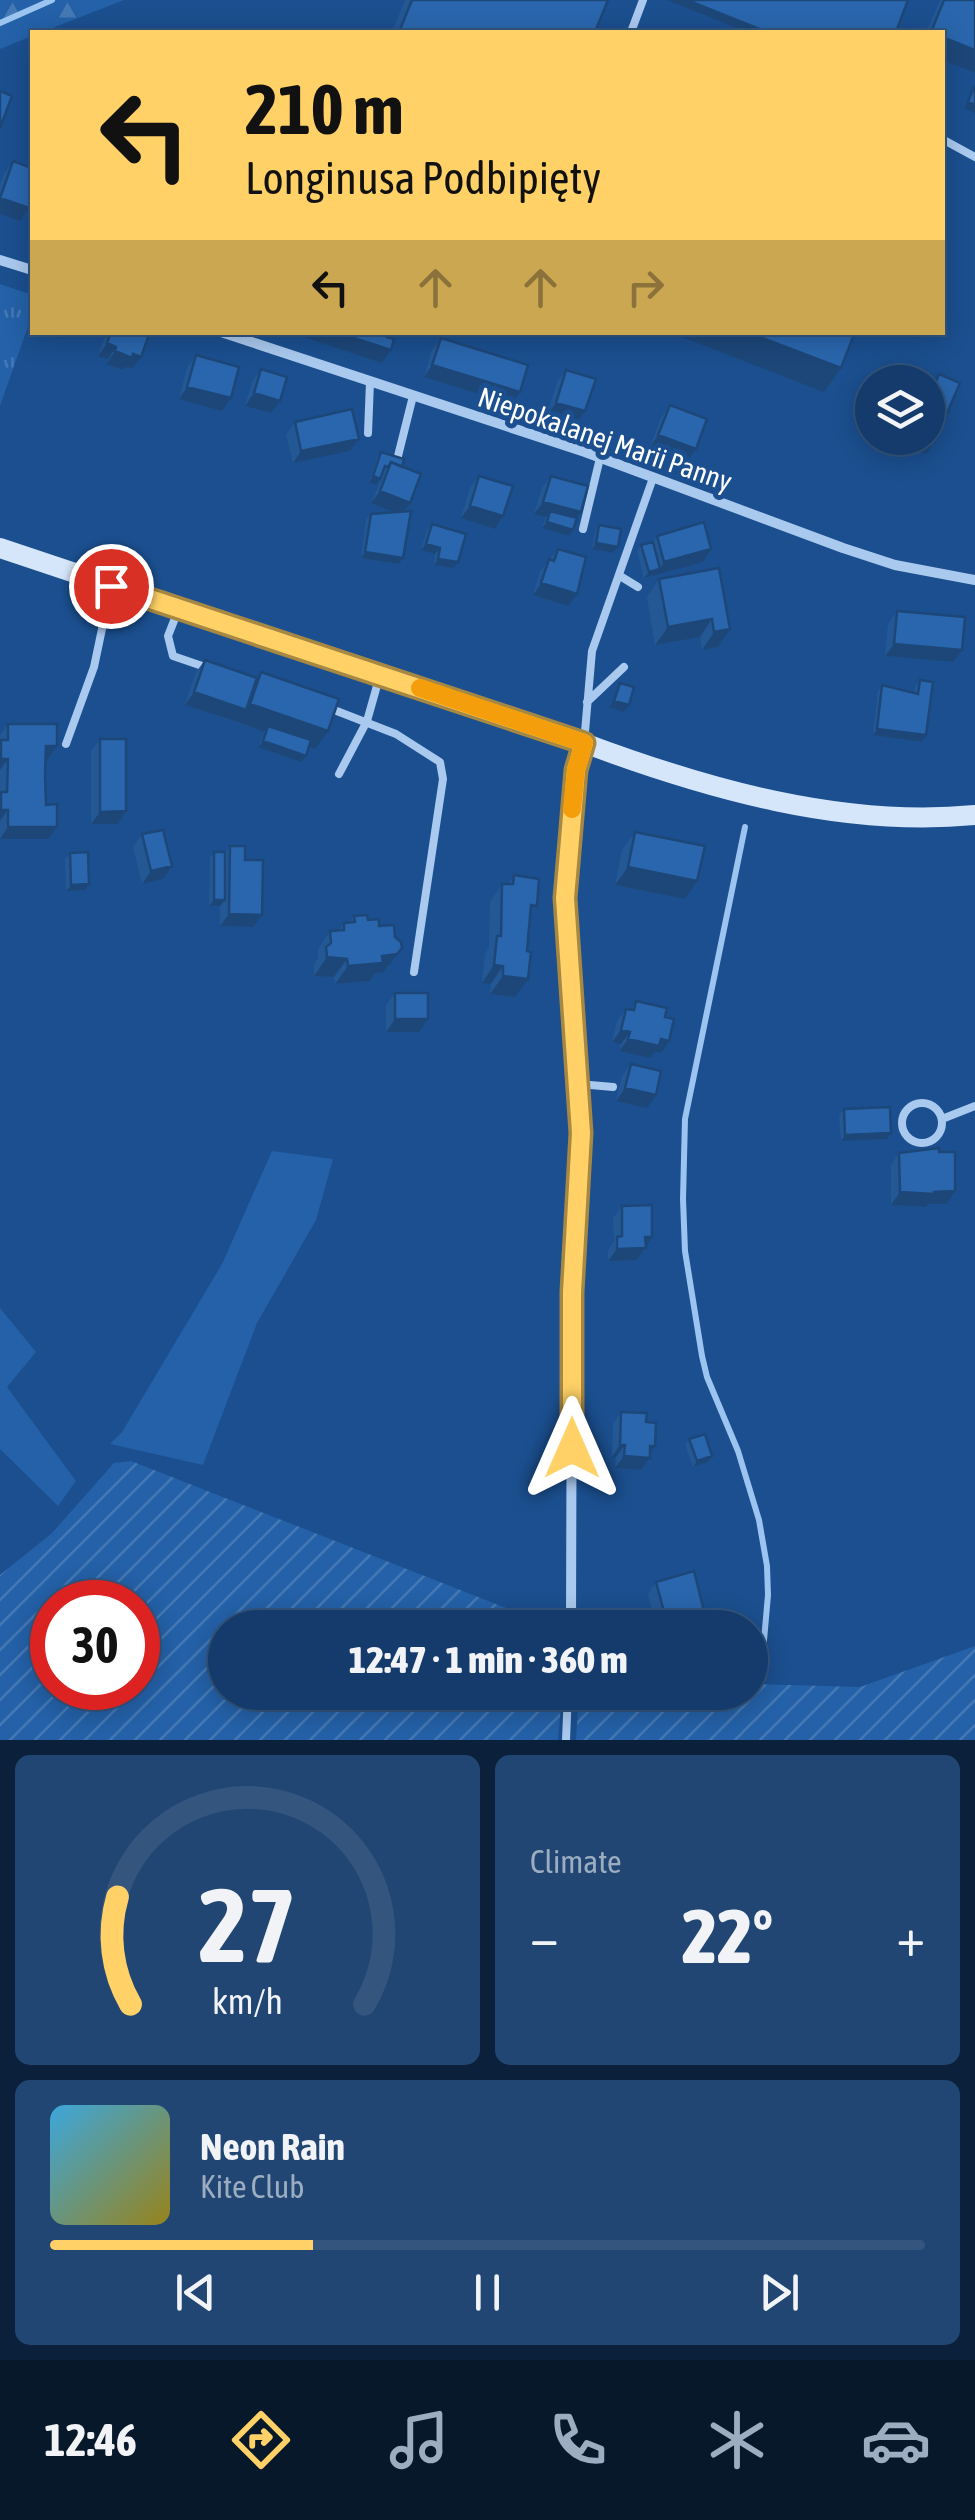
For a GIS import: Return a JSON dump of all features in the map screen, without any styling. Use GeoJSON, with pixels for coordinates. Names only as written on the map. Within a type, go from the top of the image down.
{"type":"FeatureCollection","features":[{"type":"Feature","properties":{"kind":"street"},"geometry":{"type":"LineString","coordinates":[[0,260],[30,269]]}},
{"type":"Feature","properties":{"kind":"street","name":"Niepokalanej Marii Panny"},"geometry":{"type":"LineString","coordinates":[[230,335],[600,458],[896,566],[975,580]]}},
{"type":"Feature","properties":{"kind":"street"},"geometry":{"type":"LineString","coordinates":[[0,548],[584,743],[671,776],[802,808],[942,818],[975,815]]}},
{"type":"Feature","properties":{"kind":"street"},"geometry":{"type":"LineString","coordinates":[[571,1610],[572,1292],[581,1133],[565,898],[576,770],[584,743]]}},
{"type":"Feature","properties":{"kind":"lane"},"geometry":{"type":"LineString","coordinates":[[632,30],[644,0]]}},
{"type":"Feature","properties":{"kind":"lane"},"geometry":{"type":"LineString","coordinates":[[945,141],[975,156]]}},
{"type":"Feature","properties":{"kind":"lane"},"geometry":{"type":"LineString","coordinates":[[368,433],[370,382]]}},
{"type":"Feature","properties":{"kind":"lane"},"geometry":{"type":"LineString","coordinates":[[398,456],[413,396]]}},
{"type":"Feature","properties":{"kind":"lane"},"geometry":{"type":"LineString","coordinates":[[583,529],[600,458]]}},
{"type":"Feature","properties":{"kind":"lane"},"geometry":{"type":"LineString","coordinates":[[584,743],[592,651],[653,478]]}},
{"type":"Feature","properties":{"kind":"lane"},"geometry":{"type":"LineString","coordinates":[[620,576],[638,587]]}},
{"type":"Feature","properties":{"kind":"lane"},"geometry":{"type":"LineString","coordinates":[[66,744],[94,666],[111,586]]}},
{"type":"Feature","properties":{"kind":"lane"},"geometry":{"type":"LineString","coordinates":[[179,608],[168,636],[173,656],[226,674]]}},
{"type":"Feature","properties":{"kind":"lane"},"geometry":{"type":"LineString","coordinates":[[587,702],[624,667]]}},
{"type":"Feature","properties":{"kind":"lane"},"geometry":{"type":"LineString","coordinates":[[339,774],[367,721],[380,675]]}},
{"type":"Feature","properties":{"kind":"lane"},"geometry":{"type":"LineString","coordinates":[[314,703],[367,721],[440,762],[442,772],[414,972]]}},
{"type":"Feature","properties":{"kind":"lane"},"geometry":{"type":"LineString","coordinates":[[579,1084],[613,1087]]}},
{"type":"Feature","properties":{"kind":"lane"},"geometry":{"type":"LineString","coordinates":[[916,1104],[935,1107],[942,1118],[940,1132],[925,1142],[912,1140],[902,1124],[905,1111],[916,1104]]}},
{"type":"Feature","properties":{"kind":"lane"},"geometry":{"type":"LineString","coordinates":[[942,1118],[975,1106]]}},
{"type":"Feature","properties":{"kind":"lane"},"geometry":{"type":"LineString","coordinates":[[566,1740],[567,1710]]}},
{"type":"Feature","properties":{"kind":"green space"},"geometry":{"type":"Polygon","coordinates":[[[0,0],[124,0],[47,30],[30,30],[30,37],[0,49],[0,0]]]}},
{"type":"Feature","properties":{"kind":"green space"},"geometry":{"type":"Polygon","coordinates":[[[0,284],[30,294],[30,321],[0,406],[0,284]]]}},
{"type":"Feature","properties":{"kind":"green space"},"geometry":{"type":"Polygon","coordinates":[[[272,1151],[333,1159],[316,1220],[257,1323],[203,1465],[110,1444],[122,1432],[222,1264],[272,1151]]]}},
{"type":"Feature","properties":{"kind":"green space"},"geometry":{"type":"Polygon","coordinates":[[[0,1308],[36,1352],[7,1387],[76,1481],[58,1506],[0,1449],[0,1308]]]}},
{"type":"Feature","properties":{"kind":"green space"},"geometry":{"type":"Polygon","coordinates":[[[131,1461],[512,1610],[208,1610],[208,1710],[561,1710],[558,1740],[0,1740],[0,1575],[52,1533],[114,1463],[131,1461]]]}},
{"type":"Feature","properties":{"kind":"green space"},"geometry":{"type":"Polygon","coordinates":[[[975,1646],[975,1740],[576,1740],[578,1710],[768,1710],[768,1684],[860,1687],[975,1646]]]}},
{"type":"Feature","properties":{"kind":"building"},"geometry":{"type":"Polygon","coordinates":[[[412,0],[608,0],[596,30],[400,30],[412,0]]]}},
{"type":"Feature","properties":{"kind":"building"},"geometry":{"type":"Polygon","coordinates":[[[687,0],[908,0],[897,30],[762,30],[687,0]]]}},
{"type":"Feature","properties":{"kind":"building"},"geometry":{"type":"Polygon","coordinates":[[[944,0],[975,0],[975,50],[945,38],[945,30],[932,30],[944,0]]]}},
{"type":"Feature","properties":{"kind":"building"},"geometry":{"type":"Polygon","coordinates":[[[975,87],[975,105],[968,102],[975,87]]]}},
{"type":"Feature","properties":{"kind":"building"},"geometry":{"type":"Polygon","coordinates":[[[0,91],[12,96],[0,128],[0,91]]]}},
{"type":"Feature","properties":{"kind":"building"},"geometry":{"type":"Polygon","coordinates":[[[13,161],[30,167],[29,208],[0,198],[13,161]]]}},
{"type":"Feature","properties":{"kind":"building"},"geometry":{"type":"Polygon","coordinates":[[[110,335],[149,335],[141,357],[115,351],[116,347],[107,343],[110,335]]]}},
{"type":"Feature","properties":{"kind":"building"},"geometry":{"type":"Polygon","coordinates":[[[344,335],[387,335],[394,339],[391,350],[344,335]]]}},
{"type":"Feature","properties":{"kind":"building"},"geometry":{"type":"Polygon","coordinates":[[[755,335],[854,335],[841,368],[755,335]]]}},
{"type":"Feature","properties":{"kind":"building"},"geometry":{"type":"Polygon","coordinates":[[[441,338],[528,365],[520,392],[432,365],[441,338]]]}},
{"type":"Feature","properties":{"kind":"building"},"geometry":{"type":"Polygon","coordinates":[[[196,355],[239,367],[231,398],[187,387],[196,355]]]}},
{"type":"Feature","properties":{"kind":"building"},"geometry":{"type":"Polygon","coordinates":[[[261,369],[287,377],[280,401],[254,393],[261,369]]]}},
{"type":"Feature","properties":{"kind":"building"},"geometry":{"type":"Polygon","coordinates":[[[566,370],[596,379],[585,411],[556,403],[566,370]]]}},
{"type":"Feature","properties":{"kind":"building"},"geometry":{"type":"Polygon","coordinates":[[[945,377],[960,383],[945,418],[945,377]]]}},
{"type":"Feature","properties":{"kind":"building"},"geometry":{"type":"Polygon","coordinates":[[[670,405],[707,419],[696,449],[658,435],[670,405]]]}},
{"type":"Feature","properties":{"kind":"building"},"geometry":{"type":"Polygon","coordinates":[[[352,409],[359,439],[301,451],[295,422],[352,409]]]}},
{"type":"Feature","properties":{"kind":"building"},"geometry":{"type":"Polygon","coordinates":[[[381,452],[404,459],[402,467],[391,462],[385,466],[380,479],[373,476],[381,452]]]}},
{"type":"Feature","properties":{"kind":"building"},"geometry":{"type":"Polygon","coordinates":[[[391,462],[421,474],[410,503],[380,491],[391,462]]]}},
{"type":"Feature","properties":{"kind":"building"},"geometry":{"type":"Polygon","coordinates":[[[479,476],[513,486],[503,516],[470,506],[479,476]]]}},
{"type":"Feature","properties":{"kind":"building"},"geometry":{"type":"Polygon","coordinates":[[[551,476],[588,486],[581,512],[543,502],[551,476]]]}},
{"type":"Feature","properties":{"kind":"building"},"geometry":{"type":"Polygon","coordinates":[[[411,511],[403,558],[365,552],[371,514],[411,511]]]}},
{"type":"Feature","properties":{"kind":"building"},"geometry":{"type":"Polygon","coordinates":[[[550,511],[577,518],[573,530],[547,522],[550,511]]]}},
{"type":"Feature","properties":{"kind":"building"},"geometry":{"type":"Polygon","coordinates":[[[704,522],[711,549],[664,562],[657,536],[704,522]]]}},
{"type":"Feature","properties":{"kind":"building"},"geometry":{"type":"Polygon","coordinates":[[[432,524],[466,534],[458,562],[438,559],[440,548],[426,544],[432,524]]]}},
{"type":"Feature","properties":{"kind":"building"},"geometry":{"type":"Polygon","coordinates":[[[599,525],[621,529],[618,547],[596,543],[599,525]]]}},
{"type":"Feature","properties":{"kind":"building"},"geometry":{"type":"Polygon","coordinates":[[[653,542],[660,569],[649,572],[641,545],[653,542]]]}},
{"type":"Feature","properties":{"kind":"building"},"geometry":{"type":"Polygon","coordinates":[[[558,549],[586,557],[577,594],[541,583],[549,559],[554,561],[558,549]]]}},
{"type":"Feature","properties":{"kind":"building"},"geometry":{"type":"Polygon","coordinates":[[[719,568],[730,629],[714,632],[712,619],[668,627],[659,579],[719,568]]]}},
{"type":"Feature","properties":{"kind":"building"},"geometry":{"type":"Polygon","coordinates":[[[897,611],[965,617],[962,650],[894,644],[897,611]]]}},
{"type":"Feature","properties":{"kind":"building"},"geometry":{"type":"Polygon","coordinates":[[[205,660],[257,678],[246,710],[194,692],[205,660]]]}},
{"type":"Feature","properties":{"kind":"building"},"geometry":{"type":"Polygon","coordinates":[[[261,672],[339,699],[328,731],[250,704],[261,672]]]}},
{"type":"Feature","properties":{"kind":"building"},"geometry":{"type":"Polygon","coordinates":[[[920,680],[933,682],[926,735],[877,729],[882,685],[918,694],[920,680]]]}},
{"type":"Feature","properties":{"kind":"building"},"geometry":{"type":"Polygon","coordinates":[[[620,683],[634,687],[629,705],[614,701],[620,683]]]}},
{"type":"Feature","properties":{"kind":"building"},"geometry":{"type":"Polygon","coordinates":[[[8,724],[57,724],[57,746],[46,746],[45,775],[46,805],[57,804],[57,827],[8,827],[8,810],[1,810],[1,792],[7,792],[8,759],[1,759],[1,740],[8,740],[8,724]]]}},
{"type":"Feature","properties":{"kind":"building"},"geometry":{"type":"Polygon","coordinates":[[[268,726],[311,740],[306,756],[263,741],[268,726]]]}},
{"type":"Feature","properties":{"kind":"building"},"geometry":{"type":"Polygon","coordinates":[[[100,739],[126,739],[126,811],[100,812],[100,739]]]}},
{"type":"Feature","properties":{"kind":"building"},"geometry":{"type":"Polygon","coordinates":[[[163,830],[172,866],[151,871],[142,834],[163,830]]]}},
{"type":"Feature","properties":{"kind":"building"},"geometry":{"type":"Polygon","coordinates":[[[635,832],[705,846],[697,881],[628,867],[635,832]]]}},
{"type":"Feature","properties":{"kind":"building"},"geometry":{"type":"Polygon","coordinates":[[[230,846],[245,846],[245,860],[263,860],[262,915],[229,914],[230,846]]]}},
{"type":"Feature","properties":{"kind":"building"},"geometry":{"type":"Polygon","coordinates":[[[88,852],[89,884],[71,885],[70,853],[88,852]]]}},
{"type":"Feature","properties":{"kind":"building"},"geometry":{"type":"Polygon","coordinates":[[[214,852],[225,852],[225,900],[214,900],[214,852]]]}},
{"type":"Feature","properties":{"kind":"building"},"geometry":{"type":"Polygon","coordinates":[[[514,875],[539,879],[537,906],[531,905],[528,979],[503,976],[503,966],[494,965],[497,936],[501,936],[502,884],[513,884],[514,875]]]}},
{"type":"Feature","properties":{"kind":"building"},"geometry":{"type":"Polygon","coordinates":[[[367,915],[368,920],[379,919],[379,926],[394,925],[402,948],[397,954],[382,956],[383,963],[348,966],[347,959],[327,957],[330,931],[344,930],[344,923],[355,922],[354,916],[367,915]]]}},
{"type":"Feature","properties":{"kind":"building"},"geometry":{"type":"Polygon","coordinates":[[[395,993],[428,993],[428,1019],[395,1019],[395,993]]]}},
{"type":"Feature","properties":{"kind":"building"},"geometry":{"type":"Polygon","coordinates":[[[636,1001],[667,1008],[665,1017],[674,1019],[669,1041],[661,1039],[659,1046],[628,1039],[630,1032],[621,1030],[626,1009],[634,1010],[636,1001]]]}},
{"type":"Feature","properties":{"kind":"building"},"geometry":{"type":"Polygon","coordinates":[[[631,1064],[661,1071],[656,1095],[625,1088],[631,1064]]]}},
{"type":"Feature","properties":{"kind":"building"},"geometry":{"type":"Polygon","coordinates":[[[890,1107],[891,1133],[845,1135],[844,1109],[890,1107]]]}},
{"type":"Feature","properties":{"kind":"building"},"geometry":{"type":"Polygon","coordinates":[[[939,1148],[939,1152],[955,1152],[955,1191],[900,1192],[899,1153],[939,1148]]]}},
{"type":"Feature","properties":{"kind":"building"},"geometry":{"type":"Polygon","coordinates":[[[652,1205],[652,1237],[645,1237],[646,1248],[617,1249],[617,1237],[622,1236],[622,1206],[652,1205]]]}},
{"type":"Feature","properties":{"kind":"building"},"geometry":{"type":"Polygon","coordinates":[[[621,1412],[647,1413],[646,1422],[656,1423],[650,1458],[624,1456],[625,1445],[620,1445],[621,1412]]]}},
{"type":"Feature","properties":{"kind":"building"},"geometry":{"type":"Polygon","coordinates":[[[705,1434],[712,1456],[697,1461],[689,1439],[705,1434]]]}},
{"type":"Feature","properties":{"kind":"building"},"geometry":{"type":"Polygon","coordinates":[[[694,1571],[704,1610],[664,1610],[656,1582],[694,1571]]]}},
{"type":"Feature","properties":{"kind":"waterway"},"geometry":{"type":"LineString","coordinates":[[0,23],[52,0]]}},
{"type":"Feature","properties":{"kind":"waterway"},"geometry":{"type":"LineString","coordinates":[[745,827],[685,1119],[683,1199],[685,1251],[702,1356],[759,1520],[767,1566],[767,1610]]}},
{"type":"Feature","properties":{"kind":"slow traffic"},"geometry":{"type":"LineString","coordinates":[[420,688],[584,743],[576,770],[572,809]]}},
{"type":"Feature","properties":{"kind":"route"},"geometry":{"type":"LineString","coordinates":[[111,586],[584,743],[576,770],[565,898],[581,1133],[572,1292],[572,1448]]}}]}
